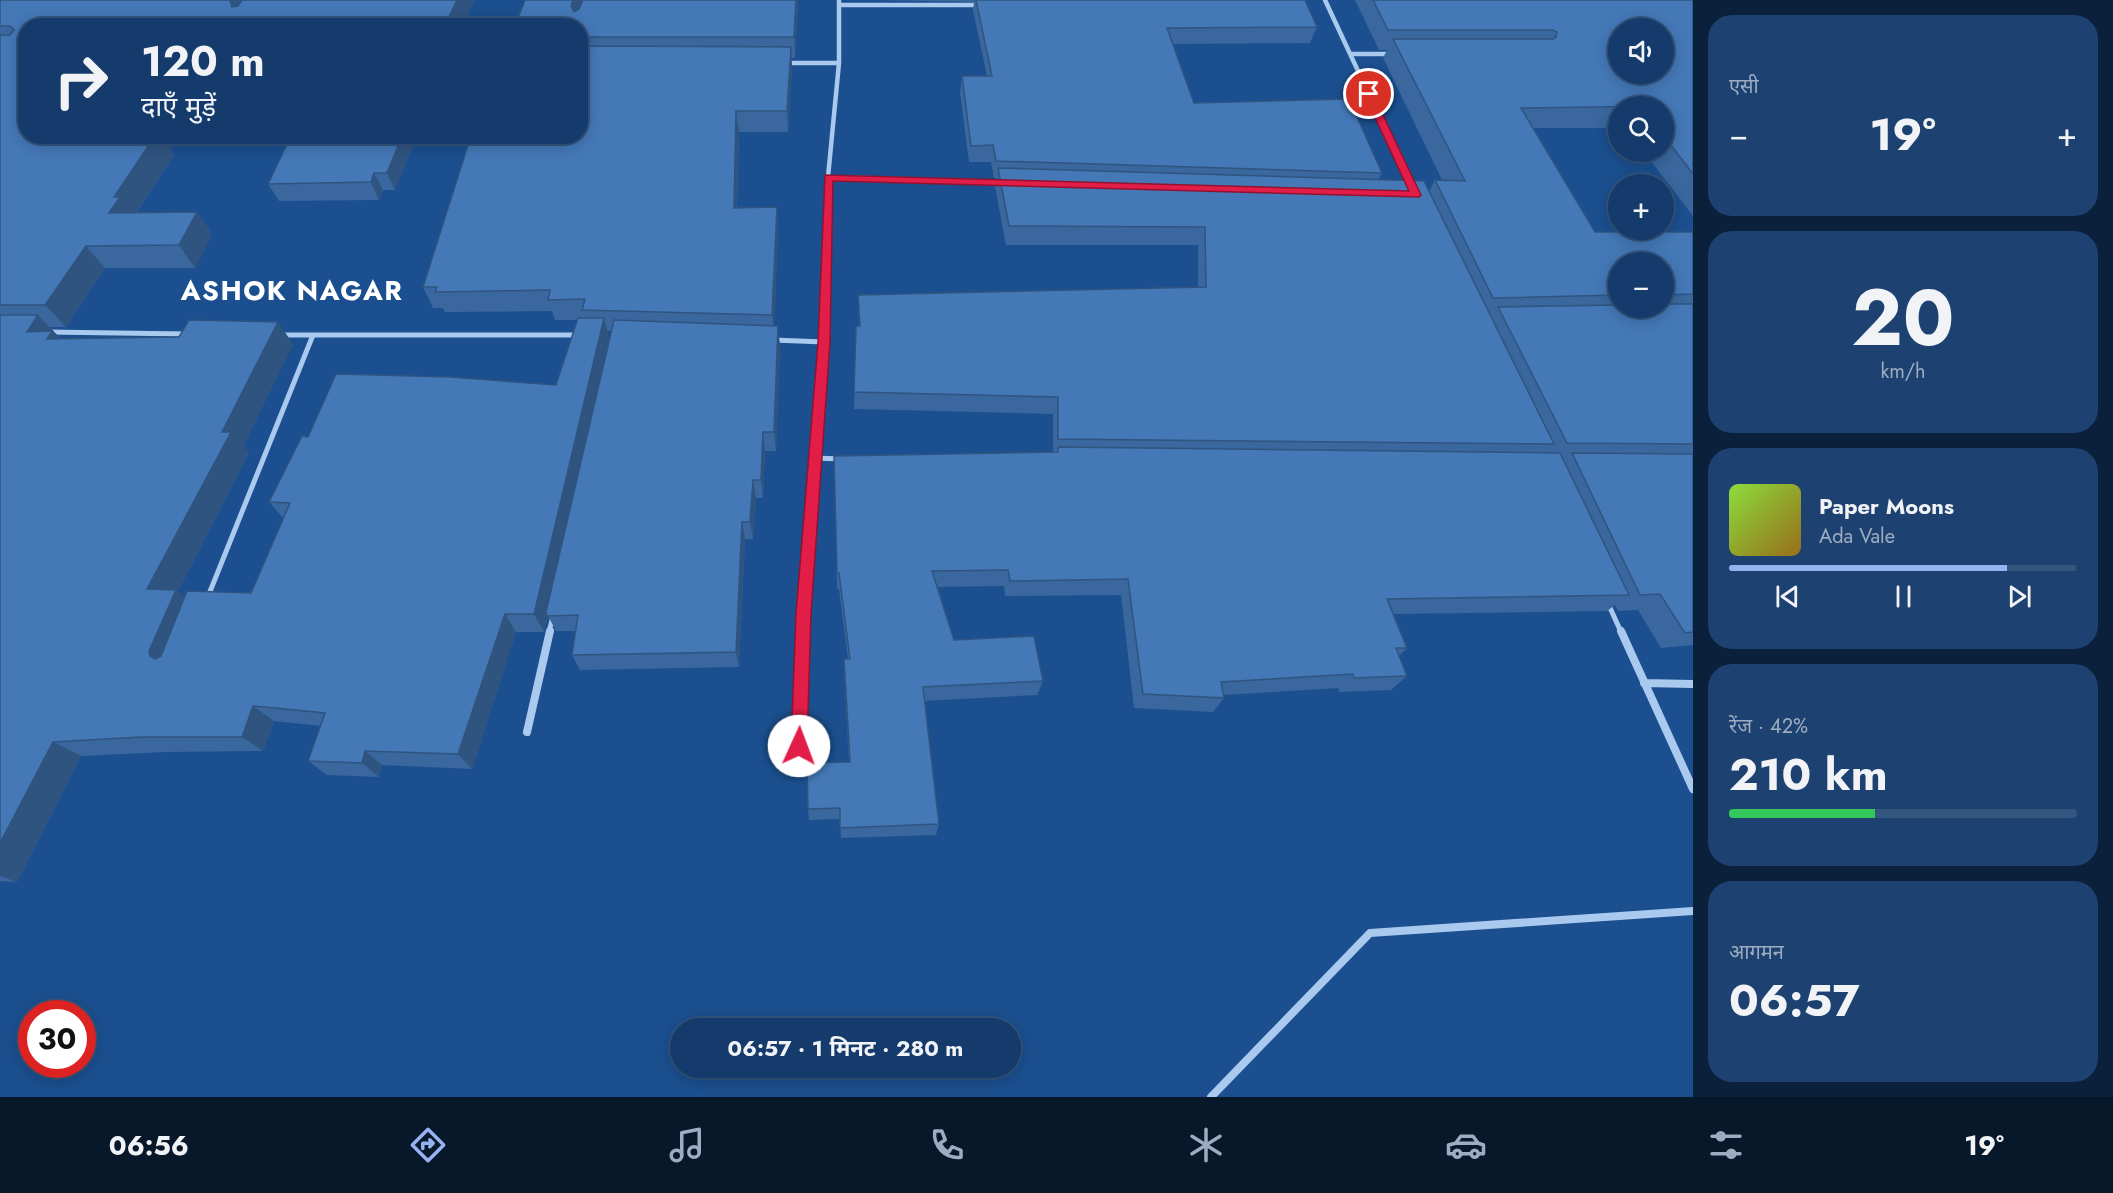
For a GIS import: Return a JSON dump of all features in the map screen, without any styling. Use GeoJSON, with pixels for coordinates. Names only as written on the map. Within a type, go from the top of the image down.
{"type":"FeatureCollection","features":[{"type":"Feature","properties":{"kind":"street"},"geometry":{"type":"LineString","coordinates":[[1325,0],[1416,195]]}},
{"type":"Feature","properties":{"kind":"street"},"geometry":{"type":"LineString","coordinates":[[799,746],[804,614],[824,342],[828,177],[838,63],[839,3],[984,5]]}},
{"type":"Feature","properties":{"kind":"street"},"geometry":{"type":"LineString","coordinates":[[1350,54],[1397,54]]}},
{"type":"Feature","properties":{"kind":"street"},"geometry":{"type":"LineString","coordinates":[[780,63],[838,63]]}},
{"type":"Feature","properties":{"kind":"street"},"geometry":{"type":"LineString","coordinates":[[828,177],[1008,183]]}},
{"type":"Feature","properties":{"kind":"street"},"geometry":{"type":"LineString","coordinates":[[35,332],[197,334]]}},
{"type":"Feature","properties":{"kind":"street"},"geometry":{"type":"LineString","coordinates":[[278,335],[592,335]]}},
{"type":"Feature","properties":{"kind":"street"},"geometry":{"type":"LineString","coordinates":[[204,605],[313,335]]}},
{"type":"Feature","properties":{"kind":"street"},"geometry":{"type":"LineString","coordinates":[[766,340],[824,342]]}},
{"type":"Feature","properties":{"kind":"street"},"geometry":{"type":"LineString","coordinates":[[815,458],[851,459]]}},
{"type":"Feature","properties":{"kind":"street"},"geometry":{"type":"LineString","coordinates":[[1601,589],[1693,789]]}},
{"type":"Feature","properties":{"kind":"street"},"geometry":{"type":"LineString","coordinates":[[527,732],[555,603]]}},
{"type":"Feature","properties":{"kind":"street"},"geometry":{"type":"LineString","coordinates":[[1644,683],[1693,684]]}},
{"type":"Feature","properties":{"kind":"street"},"geometry":{"type":"LineString","coordinates":[[1210,1097],[1370,933],[1693,911]]}},
{"type":"Feature","properties":{"kind":"building"},"geometry":{"type":"Polygon","coordinates":[[[0,0],[231,0],[232,7],[238,6],[242,0],[457,0],[448,18],[18,18],[18,144],[150,144],[114,197],[120,197],[109,213],[197,212],[179,245],[86,246],[45,305],[0,305],[0,35],[10,35],[14,30],[10,26],[0,26],[0,0]]]}},
{"type":"Feature","properties":{"kind":"building"},"geometry":{"type":"Polygon","coordinates":[[[525,0],[573,0],[571,6],[574,12],[579,9],[583,0],[796,0],[794,37],[588,37],[588,18],[518,18],[525,0]]]}},
{"type":"Feature","properties":{"kind":"building"},"geometry":{"type":"Polygon","coordinates":[[[976,0],[1305,0],[1317,27],[1167,28],[1194,103],[1349,99],[1382,173],[996,161],[993,145],[971,146],[962,76],[992,76],[976,0]]]}},
{"type":"Feature","properties":{"kind":"building"},"geometry":{"type":"Polygon","coordinates":[[[1373,0],[1693,0],[1693,174],[1674,149],[1674,96],[1608,96],[1608,107],[1521,108],[1595,232],[1608,232],[1608,240],[1674,240],[1674,232],[1693,232],[1693,294],[1674,295],[1674,252],[1608,252],[1608,295],[1493,298],[1435,180],[1465,181],[1393,39],[1553,39],[1557,32],[1552,30],[1388,30],[1373,0]]]}},
{"type":"Feature","properties":{"kind":"building"},"geometry":{"type":"Polygon","coordinates":[[[588,46],[791,47],[787,111],[736,111],[734,208],[777,207],[772,315],[582,310],[585,299],[548,300],[550,290],[435,292],[437,287],[423,287],[468,144],[588,144],[588,46]]]}},
{"type":"Feature","properties":{"kind":"building"},"geometry":{"type":"Polygon","coordinates":[[[287,144],[399,144],[387,173],[374,173],[371,182],[268,184],[287,144]]]}},
{"type":"Feature","properties":{"kind":"building"},"geometry":{"type":"Polygon","coordinates":[[[998,168],[1424,181],[1554,444],[1058,439],[1058,397],[854,392],[856,326],[860,326],[858,295],[1206,287],[1205,227],[1009,226],[998,168]]]}},
{"type":"Feature","properties":{"kind":"building"},"geometry":{"type":"Polygon","coordinates":[[[1674,304],[1693,304],[1693,444],[1567,443],[1498,307],[1608,305],[1608,318],[1674,318],[1674,304]]]}},
{"type":"Feature","properties":{"kind":"building"},"geometry":{"type":"Polygon","coordinates":[[[0,315],[38,315],[27,332],[52,331],[47,339],[179,337],[189,320],[278,322],[222,432],[231,432],[147,589],[176,590],[149,651],[150,656],[155,659],[161,656],[187,591],[251,593],[290,503],[269,502],[302,436],[308,437],[336,374],[450,377],[556,385],[578,318],[604,318],[534,614],[505,614],[458,754],[365,751],[362,763],[308,761],[325,713],[253,706],[242,737],[141,737],[53,742],[0,843],[0,315]]]}},
{"type":"Feature","properties":{"kind":"building"},"geometry":{"type":"Polygon","coordinates":[[[614,320],[778,326],[774,432],[763,432],[761,480],[753,480],[750,522],[742,522],[736,652],[572,655],[578,615],[547,616],[546,612],[614,320]]]}},
{"type":"Feature","properties":{"kind":"building"},"geometry":{"type":"Polygon","coordinates":[[[1058,447],[1560,453],[1629,595],[1387,599],[1407,648],[1396,648],[1407,676],[1354,678],[1353,674],[1221,682],[1224,698],[1143,694],[1128,579],[1010,581],[1008,570],[932,571],[954,640],[1034,636],[1043,681],[923,687],[939,824],[840,828],[840,808],[808,809],[807,763],[850,762],[844,659],[850,659],[839,573],[837,573],[834,456],[1058,452],[1058,447]]]}},
{"type":"Feature","properties":{"kind":"building"},"geometry":{"type":"Polygon","coordinates":[[[1572,453],[1693,454],[1693,632],[1685,633],[1660,594],[1640,595],[1572,453]]]}},
{"type":"Feature","properties":{"kind":"district","name":"ASHOK NAGAR"},"geometry":{"type":"Point","coordinates":[292,291]}},
{"type":"Feature","properties":{"kind":"route"},"geometry":{"type":"LineString","coordinates":[[799,746],[804,614],[824,342],[828,177],[1416,195],[1369,94]]}}]}
